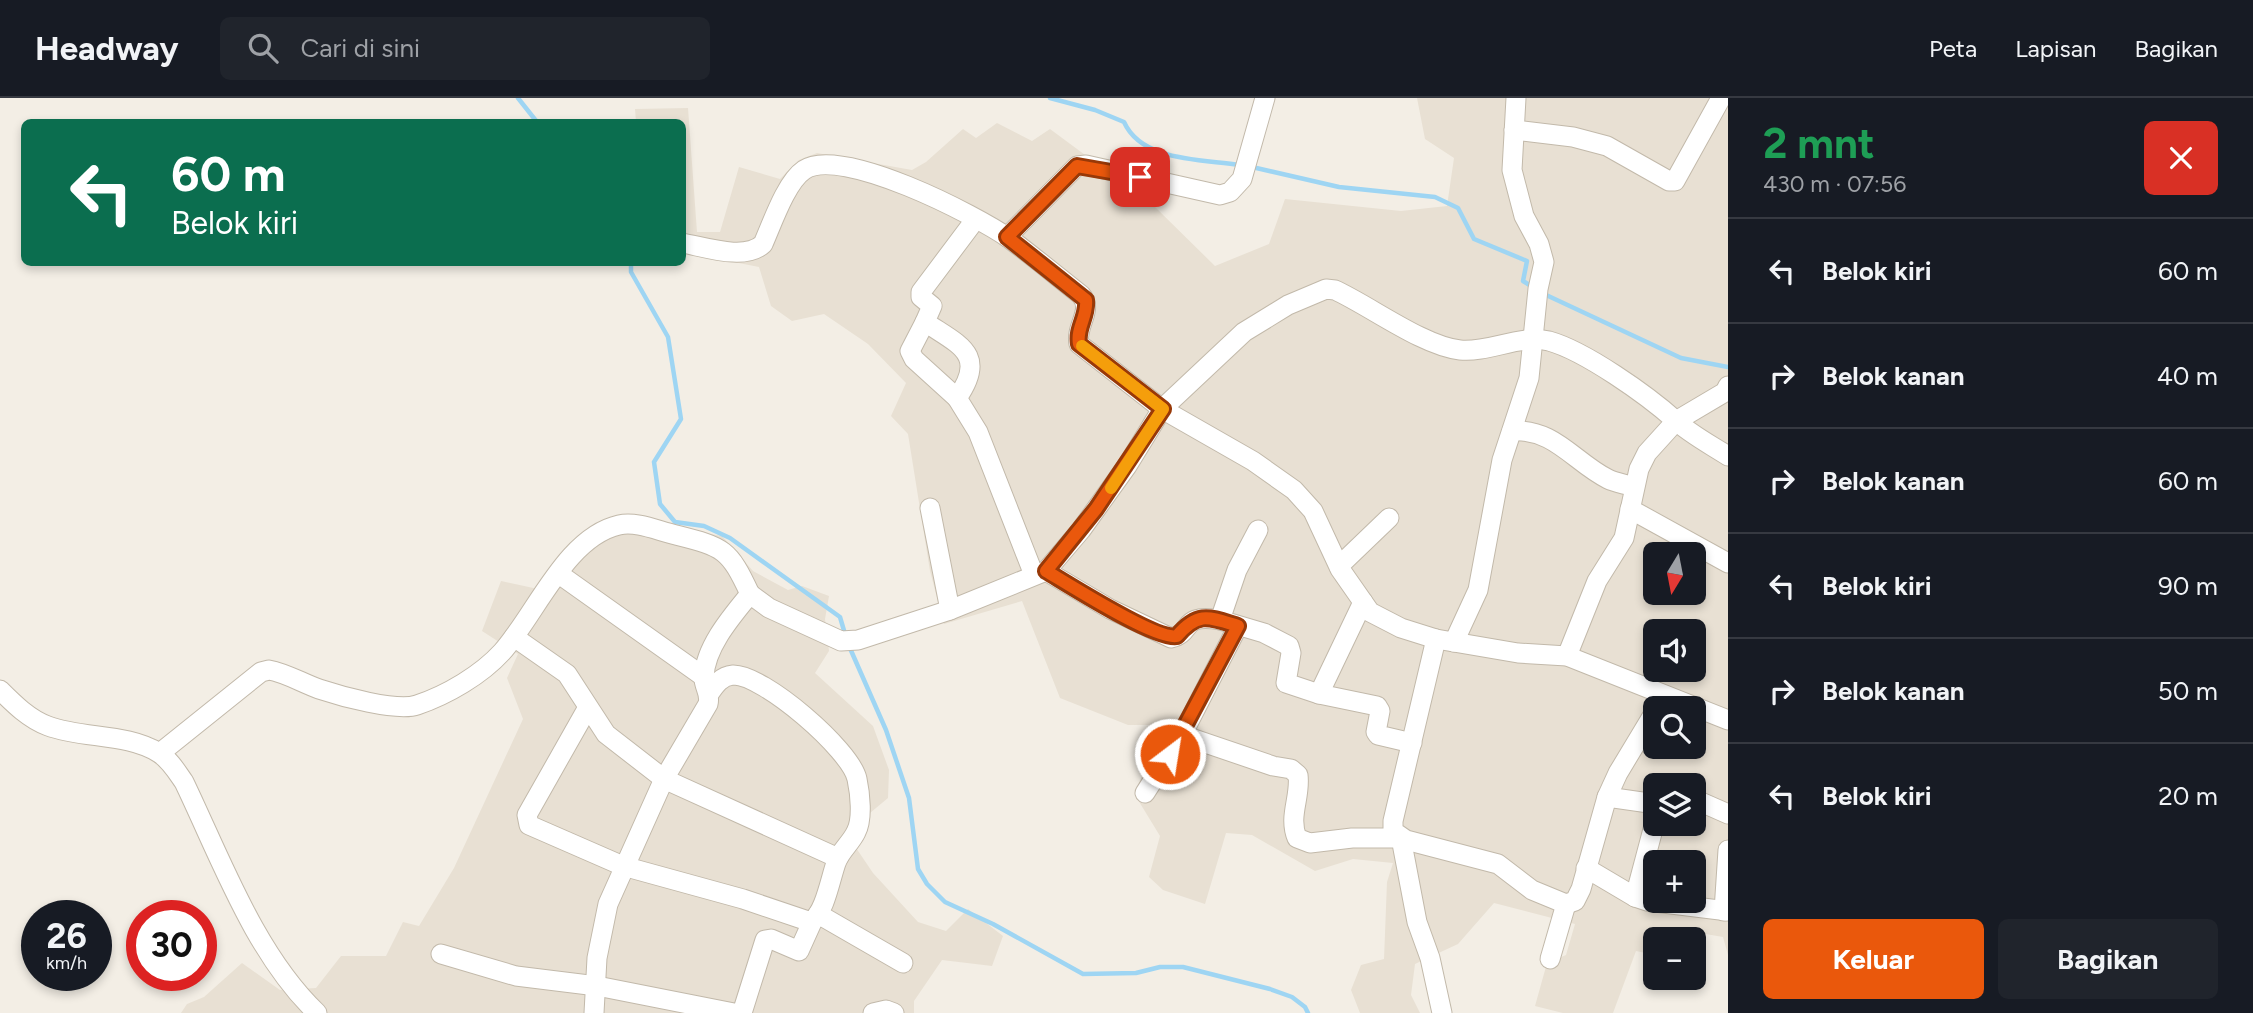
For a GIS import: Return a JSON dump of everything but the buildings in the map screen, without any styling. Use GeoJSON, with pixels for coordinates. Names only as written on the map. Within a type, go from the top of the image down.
{"type":"FeatureCollection","features":[{"type":"Feature","properties":{"kind":"street"},"geometry":{"type":"LineString","coordinates":[[1007,237],[1077,166],[1086,165],[1220,195],[1230,192],[1242,179],[1265,98]]}},
{"type":"Feature","properties":{"kind":"street"},"geometry":{"type":"LineString","coordinates":[[1442,1013],[1430,958],[1417,922],[1401,838],[1393,831],[1393,821],[1412,743],[1445,640],[1478,590],[1502,460],[1529,378],[1538,289],[1544,262],[1539,244],[1524,216],[1512,170],[1516,98]]}},
{"type":"Feature","properties":{"kind":"street"},"geometry":{"type":"LineString","coordinates":[[1514,130],[1573,137],[1607,146],[1669,181],[1675,181],[1721,98]]}},
{"type":"Feature","properties":{"kind":"street"},"geometry":{"type":"LineString","coordinates":[[686,244],[746,253],[763,244],[790,186],[802,171],[816,164],[855,167],[873,172],[1007,237],[1086,300],[1087,308],[1078,333],[1079,344],[1163,409],[1253,461],[1294,490],[1313,511],[1339,566],[1370,612],[1401,628],[1445,640],[1518,653],[1567,656],[1632,680],[1649,696]]}},
{"type":"Feature","properties":{"kind":"street"},"geometry":{"type":"LineString","coordinates":[[975,220],[921,292],[921,297],[932,306],[910,351],[914,359],[957,398],[978,432],[1040,573],[1171,638],[1177,636],[1189,622],[1202,617],[1265,632],[1289,646],[1291,653],[1286,683],[1319,694],[1377,706],[1380,710],[1376,732],[1378,735],[1412,743]]}},
{"type":"Feature","properties":{"kind":"street"},"geometry":{"type":"LineString","coordinates":[[160,753],[265,671],[274,670],[327,691],[398,707],[414,706],[476,675],[501,653],[584,542],[618,525],[634,524],[693,539],[726,553],[733,560],[750,594],[769,608],[849,640],[950,610],[1040,573],[1096,509],[1163,409],[1244,332],[1288,304],[1326,289],[1335,290],[1447,347],[1471,351],[1535,339],[1570,349],[1666,410],[1676,421],[1728,456]]}},
{"type":"Feature","properties":{"kind":"street"},"geometry":{"type":"LineString","coordinates":[[925,322],[970,355],[971,370],[957,398]]}},
{"type":"Feature","properties":{"kind":"street"},"geometry":{"type":"LineString","coordinates":[[1567,656],[1597,581],[1624,538],[1634,487],[1647,453],[1676,421],[1725,392],[1728,386]]}},
{"type":"Feature","properties":{"kind":"street"},"geometry":{"type":"LineString","coordinates":[[1512,431],[1527,430],[1551,438],[1607,479],[1634,487]]}},
{"type":"Feature","properties":{"kind":"street"},"geometry":{"type":"LineString","coordinates":[[930,508],[950,610]]}},
{"type":"Feature","properties":{"kind":"street"},"geometry":{"type":"LineString","coordinates":[[1630,509],[1728,563]]}},
{"type":"Feature","properties":{"kind":"street"},"geometry":{"type":"LineString","coordinates":[[1339,566],[1390,518]]}},
{"type":"Feature","properties":{"kind":"street"},"geometry":{"type":"LineString","coordinates":[[1145,793],[1182,735],[1229,623],[1237,570],[1258,530]]}},
{"type":"Feature","properties":{"kind":"street"},"geometry":{"type":"LineString","coordinates":[[559,574],[706,686]]}},
{"type":"Feature","properties":{"kind":"street"},"geometry":{"type":"LineString","coordinates":[[594,1013],[597,958],[608,904],[664,779],[708,704],[706,686],[710,654],[727,622],[750,594]]}},
{"type":"Feature","properties":{"kind":"street"},"geometry":{"type":"LineString","coordinates":[[1319,694],[1363,602]]}},
{"type":"Feature","properties":{"kind":"street"},"geometry":{"type":"LineString","coordinates":[[514,636],[567,674],[587,709],[617,746],[664,779],[838,858]]}},
{"type":"Feature","properties":{"kind":"street"},"geometry":{"type":"LineString","coordinates":[[706,686],[735,675],[754,682],[786,701],[850,760],[857,778],[858,830],[838,858],[799,951],[771,939],[765,940],[742,1013]]}},
{"type":"Feature","properties":{"kind":"street"},"geometry":{"type":"LineString","coordinates":[[0,690],[29,716],[45,725],[118,740],[160,753],[173,766],[184,782],[263,945],[286,981],[311,1011]]}},
{"type":"Feature","properties":{"kind":"street"},"geometry":{"type":"LineString","coordinates":[[587,709],[527,815],[529,825],[623,866],[743,899],[806,922],[815,917]]}},
{"type":"Feature","properties":{"kind":"street"},"geometry":{"type":"LineString","coordinates":[[1706,715],[1728,720]]}},
{"type":"Feature","properties":{"kind":"street"},"geometry":{"type":"LineString","coordinates":[[1182,735],[1273,766],[1291,769],[1298,775],[1299,784],[1292,816],[1297,838],[1310,843],[1352,838],[1401,838],[1498,864],[1532,890],[1566,904],[1575,901],[1607,797],[1643,730]]}},
{"type":"Feature","properties":{"kind":"street"},"geometry":{"type":"LineString","coordinates":[[1607,797],[1643,802]]}},
{"type":"Feature","properties":{"kind":"street"},"geometry":{"type":"LineString","coordinates":[[1706,804],[1728,814]]}},
{"type":"Feature","properties":{"kind":"street"},"geometry":{"type":"LineString","coordinates":[[1634,897],[1651,836]]}},
{"type":"Feature","properties":{"kind":"street"},"geometry":{"type":"LineString","coordinates":[[1586,867],[1634,897],[1726,911],[1728,850]]}},
{"type":"Feature","properties":{"kind":"street"},"geometry":{"type":"LineString","coordinates":[[1550,958],[1566,904]]}},
{"type":"Feature","properties":{"kind":"street"},"geometry":{"type":"LineString","coordinates":[[815,917],[903,963]]}},
{"type":"Feature","properties":{"kind":"street"},"geometry":{"type":"LineString","coordinates":[[441,954],[516,976],[597,986],[734,1013]]}},
{"type":"Feature","properties":{"kind":"street"},"geometry":{"type":"LineString","coordinates":[[873,1013],[887,1010],[894,1013]]}},
{"type":"Feature","properties":{"kind":"shaded area"},"geometry":{"type":"Polygon","coordinates":[[[1417,98],[1728,98],[1728,955],[1723,937],[1706,934],[1706,927],[1643,927],[1643,952],[1636,951],[1613,1013],[1563,1013],[1535,1006],[1547,963],[1566,955],[1575,924],[1494,903],[1458,944],[1415,964],[1411,995],[1420,1013],[1360,1013],[1351,990],[1361,965],[1384,959],[1387,882],[1393,863],[1353,859],[1315,871],[1252,835],[1226,833],[1205,904],[1163,890],[1149,877],[1160,836],[1135,795],[1144,769],[1161,744],[1151,725],[1128,725],[1060,698],[1022,601],[944,624],[930,571],[908,434],[891,416],[906,383],[868,344],[824,314],[792,321],[771,306],[759,267],[686,253],[686,119],[636,119],[635,109],[688,108],[697,232],[720,232],[739,167],[780,179],[799,160],[817,153],[912,170],[926,162],[963,129],[976,138],[997,123],[1032,141],[1050,129],[1154,206],[1215,266],[1269,244],[1285,199],[1401,211],[1447,206],[1454,158],[1425,139],[1417,98]]]}},
{"type":"Feature","properties":{"kind":"shaded area"},"geometry":{"type":"Polygon","coordinates":[[[671,527],[722,536],[753,571],[788,590],[802,586],[829,596],[825,619],[829,651],[815,673],[873,726],[889,770],[888,798],[846,833],[873,873],[918,922],[946,931],[968,909],[1003,936],[992,966],[942,960],[914,1001],[914,1013],[181,1013],[187,1004],[211,991],[217,991],[217,985],[242,963],[280,990],[316,988],[341,956],[386,956],[403,922],[419,926],[454,868],[523,719],[507,678],[518,654],[482,631],[501,581],[538,589],[582,540],[671,527]]]}},
{"type":"Feature","properties":{"kind":"waterway"},"geometry":{"type":"LineString","coordinates":[[518,98],[535,119]]}},
{"type":"Feature","properties":{"kind":"waterway"},"geometry":{"type":"LineString","coordinates":[[1050,98],[1095,110],[1124,122],[1144,145],[1159,152],[1240,165]]}},
{"type":"Feature","properties":{"kind":"waterway"},"geometry":{"type":"LineString","coordinates":[[1252,167],[1339,187],[1435,197],[1458,208],[1474,239],[1527,261],[1523,281],[1534,288]]}},
{"type":"Feature","properties":{"kind":"waterway"},"geometry":{"type":"LineString","coordinates":[[631,266],[631,272],[668,337],[681,419],[654,462],[660,504],[675,522],[704,526],[730,538],[840,617],[845,634]]}},
{"type":"Feature","properties":{"kind":"waterway"},"geometry":{"type":"LineString","coordinates":[[1544,294],[1681,358],[1728,367]]}},
{"type":"Feature","properties":{"kind":"waterway"},"geometry":{"type":"LineString","coordinates":[[849,646],[886,730],[909,798],[918,869],[927,884],[945,902],[993,924],[1083,974],[1136,973],[1160,967],[1183,967],[1292,997],[1305,1007],[1308,1013]]}},
{"type":"Feature","properties":{"kind":"slow traffic"},"geometry":{"type":"LineString","coordinates":[[1082,346],[1163,409],[1111,488]]}},
{"type":"Feature","properties":{"kind":"route"},"geometry":{"type":"LineString","coordinates":[[1140,177],[1086,165],[1077,166],[1007,237],[1086,300],[1087,308],[1077,339],[1079,344],[1163,409],[1127,466],[1081,530],[1046,571],[1110,608],[1171,638],[1177,636],[1189,622],[1202,617],[1238,626],[1170,754]]}}]}
